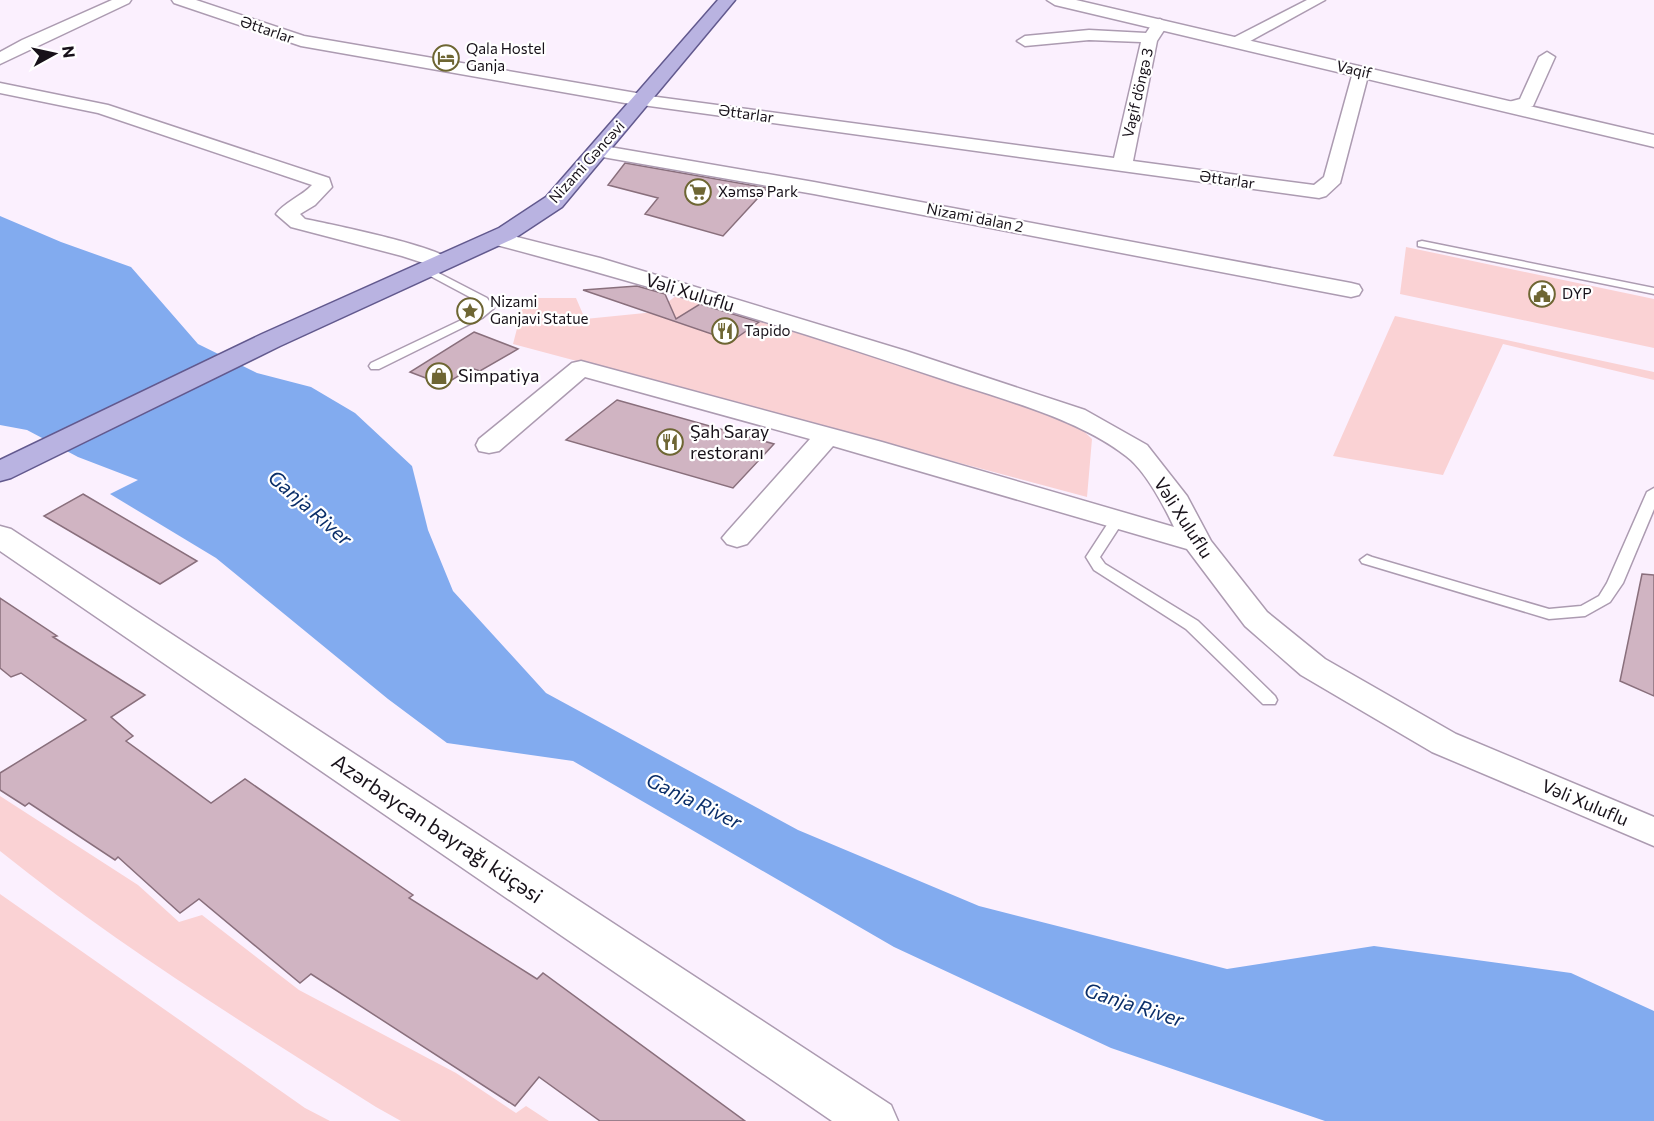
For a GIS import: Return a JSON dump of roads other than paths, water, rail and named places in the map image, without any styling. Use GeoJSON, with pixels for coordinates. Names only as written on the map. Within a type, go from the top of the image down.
{"type":"FeatureCollection","features":[{"type":"Feature","properties":{"kind":"main road","name":"Nizami Gəncəvi"},"geometry":{"type":"LineString","coordinates":[[434,265],[497,238],[554,202],[727,0]]}},
{"type":"Feature","properties":{"kind":"main road"},"geometry":{"type":"LineString","coordinates":[[0,472],[271,340],[434,265]]}},
{"type":"Feature","properties":{"kind":"street"},"geometry":{"type":"LineString","coordinates":[[0,59],[28,43],[124,0]]}},
{"type":"Feature","properties":{"kind":"street","name":"Əttarlar"},"geometry":{"type":"LineString","coordinates":[[180,0],[301,41],[642,100],[1319,192],[1333,179],[1361,72]]}},
{"type":"Feature","properties":{"kind":"street","name":"Vaqif"},"geometry":{"type":"LineString","coordinates":[[1055,0],[1156,31],[1237,42],[1654,141]]}},
{"type":"Feature","properties":{"kind":"street"},"geometry":{"type":"LineString","coordinates":[[1237,42],[1318,0]]}},
{"type":"Feature","properties":{"kind":"street"},"geometry":{"type":"LineString","coordinates":[[1025,41],[1156,31]]}},
{"type":"Feature","properties":{"kind":"street","name":"Vagif döngə 3"},"geometry":{"type":"LineString","coordinates":[[1122,165],[1156,31]]}},
{"type":"Feature","properties":{"kind":"street"},"geometry":{"type":"LineString","coordinates":[[0,40],[28,43]]}},
{"type":"Feature","properties":{"kind":"street"},"geometry":{"type":"LineString","coordinates":[[1511,107],[1527,102],[1547,57]]}},
{"type":"Feature","properties":{"kind":"street"},"geometry":{"type":"LineString","coordinates":[[0,88],[102,109],[321,182],[322,187],[308,201],[286,214],[298,223],[410,251],[434,265]]}},
{"type":"Feature","properties":{"kind":"street","name":"Nizami dalan 2"},"geometry":{"type":"LineString","coordinates":[[598,151],[825,190],[1352,290]]}},
{"type":"Feature","properties":{"kind":"street","name":"Vəli Xuluflu"},"geometry":{"type":"LineString","coordinates":[[497,238],[592,263],[897,356],[1076,416],[1137,451],[1173,496],[1197,543],[1256,619],[1313,667],[1444,743],[1654,832]]}},
{"type":"Feature","properties":{"kind":"street"},"geometry":{"type":"LineString","coordinates":[[489,445],[581,368],[827,436],[1197,543]]}},
{"type":"Feature","properties":{"kind":"street"},"geometry":{"type":"LineString","coordinates":[[737,538],[827,436]]}},
{"type":"Feature","properties":{"kind":"street","name":"Azərbaycan bayrağı küçəsi"},"geometry":{"type":"LineString","coordinates":[[0,536],[873,1121]]}},
{"type":"Feature","properties":{"kind":"lane"},"geometry":{"type":"LineString","coordinates":[[1422,244],[1654,291]]}},
{"type":"Feature","properties":{"kind":"lane"},"geometry":{"type":"LineString","coordinates":[[375,366],[478,316],[488,308],[483,300],[434,265]]}},
{"type":"Feature","properties":{"kind":"lane"},"geometry":{"type":"LineString","coordinates":[[1367,560],[1549,614],[1585,611],[1605,599],[1615,583],[1654,492]]}},
{"type":"Feature","properties":{"kind":"lane"},"geometry":{"type":"LineString","coordinates":[[1117,520],[1093,557],[1099,567],[1192,625],[1269,700]]}},
{"type":"Feature","properties":{"kind":"water","name":"Ganja River"},"geometry":{"type":"Polygon","coordinates":[[[0,216],[61,242],[131,267],[198,344],[257,373],[311,387],[355,413],[412,466],[428,530],[453,591],[546,693],[798,830],[979,906],[1227,969],[1374,946],[1571,973],[1654,1011],[1654,1121],[1325,1121],[1111,1048],[894,947],[573,761],[447,743],[388,699],[216,558],[110,494],[138,480],[78,457],[27,430],[0,425],[0,216]]]}},
{"type":"Feature","properties":{"kind":"place","name":"Qala Hostel Ganja"},"geometry":{"type":"Point","coordinates":[446,58]}},
{"type":"Feature","properties":{"kind":"place","name":"Xəmsə Park"},"geometry":{"type":"Point","coordinates":[698,192]}},
{"type":"Feature","properties":{"kind":"place","name":"DYP"},"geometry":{"type":"Point","coordinates":[1542,294]}},
{"type":"Feature","properties":{"kind":"place","name":"Nizami Ganjavi Statue"},"geometry":{"type":"Point","coordinates":[470,311]}},
{"type":"Feature","properties":{"kind":"place","name":"Tapido"},"geometry":{"type":"Point","coordinates":[725,331]}},
{"type":"Feature","properties":{"kind":"place","name":"Simpatiya"},"geometry":{"type":"Point","coordinates":[439,376]}},
{"type":"Feature","properties":{"kind":"place","name":"Şah Saray restoranı"},"geometry":{"type":"Point","coordinates":[670,442]}}]}
